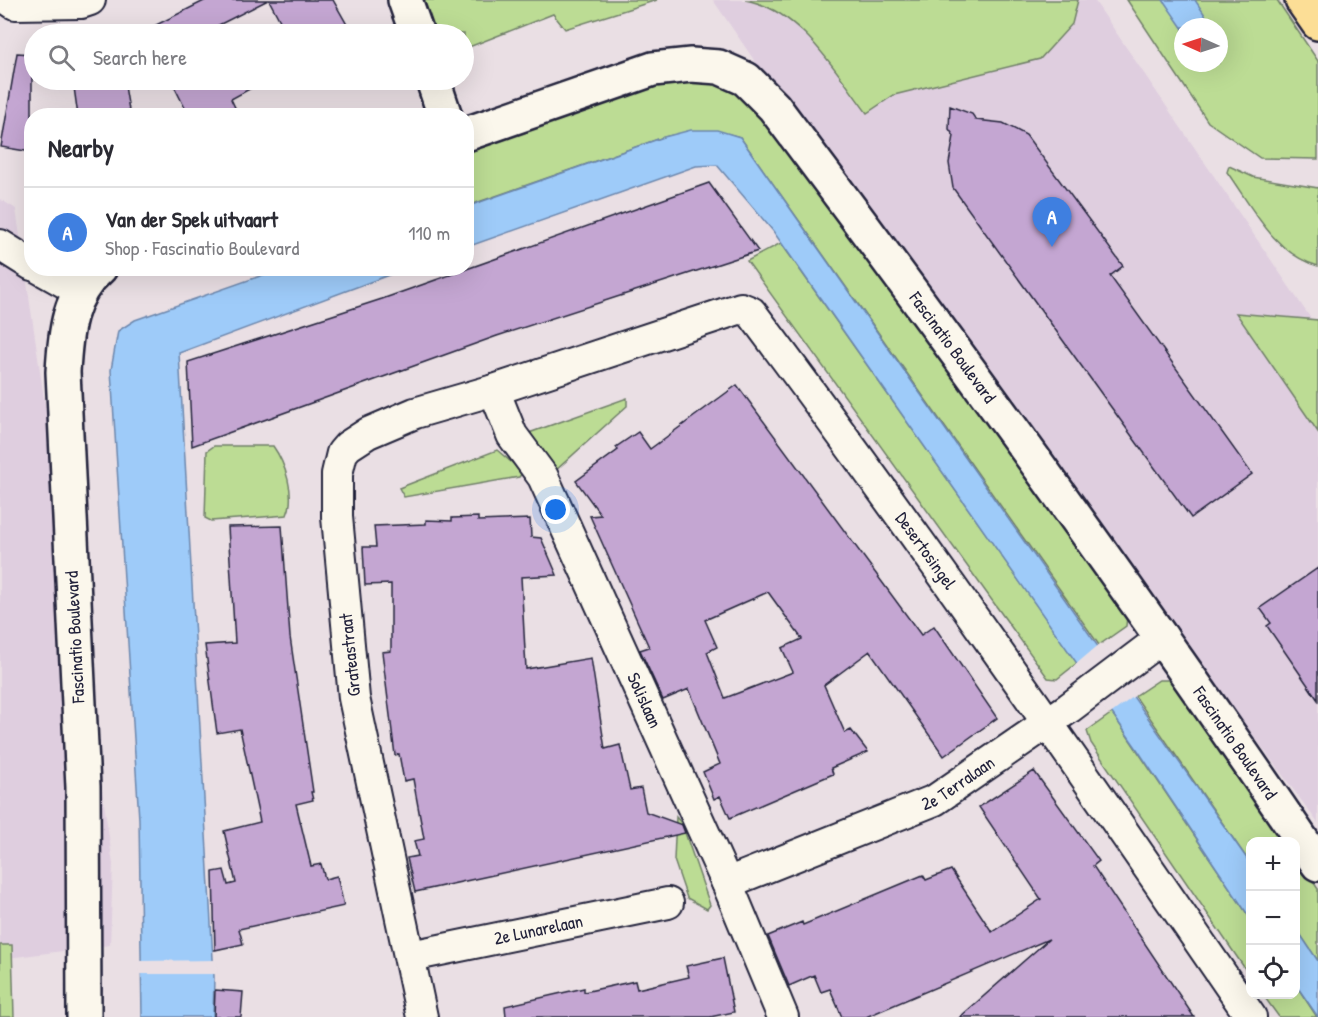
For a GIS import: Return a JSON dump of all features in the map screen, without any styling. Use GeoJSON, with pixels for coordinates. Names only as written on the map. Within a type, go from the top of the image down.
{"type":"FeatureCollection","features":[{"type":"Feature","properties":{"kind":"highway"},"geometry":{"type":"LineString","coordinates":[[1302,0],[1318,23]]}},
{"type":"Feature","properties":{"kind":"street"},"geometry":{"type":"LineString","coordinates":[[9,0],[15,4],[26,4],[81,3],[90,0]]}},
{"type":"Feature","properties":{"kind":"street"},"geometry":{"type":"LineString","coordinates":[[405,0],[413,24]]}},
{"type":"Feature","properties":{"kind":"street","name":"Fascinatio Boulevard"},"geometry":{"type":"LineString","coordinates":[[474,131],[653,69],[690,65],[719,67],[746,79],[774,107],[929,314],[1163,637],[1318,864]]}},
{"type":"Feature","properties":{"kind":"street"},"geometry":{"type":"LineString","coordinates":[[436,90],[442,108]]}},
{"type":"Feature","properties":{"kind":"street"},"geometry":{"type":"LineString","coordinates":[[0,245],[24,259]]}},
{"type":"Feature","properties":{"kind":"street"},"geometry":{"type":"LineString","coordinates":[[73,276],[90,280]]}},
{"type":"Feature","properties":{"kind":"street","name":"Fascinatio Boulevard"},"geometry":{"type":"LineString","coordinates":[[84,1017],[83,787],[63,372],[70,312],[90,280]]}},
{"type":"Feature","properties":{"kind":"street","name":"Desertosingel"},"geometry":{"type":"LineString","coordinates":[[495,390],[731,311],[741,308],[751,312],[1059,715],[1251,1017]]}},
{"type":"Feature","properties":{"kind":"street","name":"Solislaan"},"geometry":{"type":"LineString","coordinates":[[495,390],[512,435],[543,477],[727,883],[783,1017]]}},
{"type":"Feature","properties":{"kind":"street","name":"Grateastraat"},"geometry":{"type":"LineString","coordinates":[[422,1017],[411,956],[381,835],[354,698],[341,567],[337,474],[342,453],[348,446],[368,434],[415,413],[495,390]]}},
{"type":"Feature","properties":{"kind":"street","name":"2e Terralaan"},"geometry":{"type":"LineString","coordinates":[[727,883],[935,800],[1059,715],[1163,637]]}},
{"type":"Feature","properties":{"kind":"street","name":"2e Lunarelaan"},"geometry":{"type":"LineString","coordinates":[[411,956],[668,903]]}},
{"type":"Feature","properties":{"kind":"shaded area"},"geometry":{"type":"Polygon","coordinates":[[[713,0],[1094,0],[1318,329],[1318,823],[754,60],[713,0]]]}},
{"type":"Feature","properties":{"kind":"shaded area"},"geometry":{"type":"Polygon","coordinates":[[[0,199],[16,209],[24,276],[26,276],[113,864],[110,945],[0,959],[0,199]]]}},
{"type":"Feature","properties":{"kind":"green space"},"geometry":{"type":"Polygon","coordinates":[[[421,0],[657,0],[565,29],[553,14],[474,45],[474,24],[429,24],[421,0]]]}},
{"type":"Feature","properties":{"kind":"green space"},"geometry":{"type":"Polygon","coordinates":[[[745,0],[1078,0],[1072,24],[1040,59],[894,95],[867,113],[829,61],[800,29],[765,6],[745,0]]]}},
{"type":"Feature","properties":{"kind":"green space"},"geometry":{"type":"Polygon","coordinates":[[[1127,0],[1277,0],[1318,61],[1318,159],[1260,158],[1208,122],[1175,72],[1228,72],[1228,18],[1174,18],[1174,71],[1127,0]]]}},
{"type":"Feature","properties":{"kind":"green space"},"geometry":{"type":"Polygon","coordinates":[[[675,78],[707,79],[759,102],[1127,616],[1126,626],[1099,645],[740,137],[720,132],[702,131],[664,137],[474,204],[474,144],[675,78]]]}},
{"type":"Feature","properties":{"kind":"green space"},"geometry":{"type":"Polygon","coordinates":[[[1229,166],[1253,177],[1318,188],[1318,266],[1302,260],[1289,251],[1265,228],[1227,172],[1229,166]]]}},
{"type":"Feature","properties":{"kind":"green space"},"geometry":{"type":"Polygon","coordinates":[[[781,243],[1077,663],[1057,679],[1048,678],[747,261],[781,243]]]}},
{"type":"Feature","properties":{"kind":"green space"},"geometry":{"type":"Polygon","coordinates":[[[1236,313],[1318,320],[1318,432],[1236,313]]]}},
{"type":"Feature","properties":{"kind":"green space"},"geometry":{"type":"Polygon","coordinates":[[[627,398],[627,406],[555,471],[529,433],[627,398]]]}},
{"type":"Feature","properties":{"kind":"green space"},"geometry":{"type":"Polygon","coordinates":[[[214,446],[273,446],[282,461],[288,479],[290,498],[287,515],[211,521],[205,518],[207,451],[214,446]]]}},
{"type":"Feature","properties":{"kind":"green space"},"geometry":{"type":"Polygon","coordinates":[[[497,450],[523,472],[519,477],[404,497],[399,488],[497,450]]]}},
{"type":"Feature","properties":{"kind":"green space"},"geometry":{"type":"Polygon","coordinates":[[[1159,680],[1171,680],[1179,687],[1282,837],[1246,837],[1246,857],[1135,696],[1159,680]]]}},
{"type":"Feature","properties":{"kind":"green space"},"geometry":{"type":"Polygon","coordinates":[[[1112,713],[1246,912],[1246,970],[1091,743],[1087,731],[1112,713]]]}},
{"type":"Feature","properties":{"kind":"green space"},"geometry":{"type":"Polygon","coordinates":[[[676,817],[682,824],[710,905],[707,909],[687,898],[674,860],[676,817]]]}},
{"type":"Feature","properties":{"kind":"green space"},"geometry":{"type":"Polygon","coordinates":[[[1300,862],[1318,889],[1318,961],[1300,934],[1300,862]]]}},
{"type":"Feature","properties":{"kind":"green space"},"geometry":{"type":"Polygon","coordinates":[[[0,945],[12,945],[14,1017],[0,1017],[0,945]]]}},
{"type":"Feature","properties":{"kind":"green space"},"geometry":{"type":"Polygon","coordinates":[[[1300,991],[1317,1017],[1279,1017],[1266,999],[1300,999],[1300,991]]]}},
{"type":"Feature","properties":{"kind":"water"},"geometry":{"type":"Polygon","coordinates":[[[1163,0],[1195,0],[1207,18],[1175,18],[1163,0]]]}},
{"type":"Feature","properties":{"kind":"water"},"geometry":{"type":"Polygon","coordinates":[[[691,130],[717,130],[740,137],[1246,857],[1246,912],[1135,746],[773,231],[717,165],[696,166],[474,245],[474,204],[664,137],[691,130]]]}},
{"type":"Feature","properties":{"kind":"water"},"geometry":{"type":"Polygon","coordinates":[[[260,276],[386,276],[179,353],[214,977],[213,1017],[142,1017],[139,819],[111,370],[118,331],[135,320],[260,276]]]}},
{"type":"Feature","properties":{"kind":"water"},"geometry":{"type":"Polygon","coordinates":[[[1300,934],[1318,961],[1318,1017],[1300,991],[1300,934]]]}},
{"type":"Feature","properties":{"kind":"pier"},"geometry":{"type":"Polygon","coordinates":[[[1101,643],[1137,694],[1109,715],[1075,665],[1101,643]]]}},
{"type":"Feature","properties":{"kind":"pier"},"geometry":{"type":"Polygon","coordinates":[[[216,960],[217,974],[140,974],[140,961],[216,960]]]}},
{"type":"Feature","properties":{"kind":"building"},"geometry":{"type":"Polygon","coordinates":[[[206,0],[268,0],[221,24],[158,24],[206,0]]]}},
{"type":"Feature","properties":{"kind":"building"},"geometry":{"type":"Polygon","coordinates":[[[269,0],[333,0],[347,24],[282,24],[269,0]]]}},
{"type":"Feature","properties":{"kind":"building"},"geometry":{"type":"Polygon","coordinates":[[[17,53],[24,53],[24,90],[32,90],[32,108],[24,108],[24,151],[1,147],[17,53]]]}},
{"type":"Feature","properties":{"kind":"building"},"geometry":{"type":"Polygon","coordinates":[[[74,90],[126,90],[129,108],[77,108],[74,90]]]}},
{"type":"Feature","properties":{"kind":"building"},"geometry":{"type":"Polygon","coordinates":[[[176,90],[248,90],[231,99],[235,108],[185,108],[176,90]]]}},
{"type":"Feature","properties":{"kind":"building"},"geometry":{"type":"Polygon","coordinates":[[[950,106],[972,114],[976,120],[1003,123],[1026,135],[1123,266],[1110,276],[1252,474],[1191,518],[953,188],[949,163],[954,136],[949,129],[950,106]]]}},
{"type":"Feature","properties":{"kind":"building"},"geometry":{"type":"Polygon","coordinates":[[[709,183],[758,251],[497,336],[192,446],[188,362],[447,276],[474,276],[474,266],[709,183]]]}},
{"type":"Feature","properties":{"kind":"building"},"geometry":{"type":"Polygon","coordinates":[[[737,385],[921,635],[934,626],[997,718],[944,756],[870,651],[824,685],[845,733],[851,730],[868,752],[831,768],[833,774],[730,818],[720,796],[714,799],[703,772],[720,764],[689,689],[663,700],[640,650],[649,647],[590,516],[601,515],[576,481],[618,450],[616,447],[638,432],[650,449],[737,385]],[[768,592],[705,620],[717,647],[707,652],[725,698],[793,672],[782,648],[802,639],[768,592]]]}},
{"type":"Feature","properties":{"kind":"building"},"geometry":{"type":"Polygon","coordinates":[[[478,517],[478,521],[530,519],[531,537],[541,538],[557,575],[521,577],[526,669],[591,658],[605,749],[620,745],[630,790],[641,788],[646,812],[682,825],[685,833],[415,892],[407,858],[418,856],[414,841],[424,839],[413,779],[404,781],[399,754],[395,755],[382,652],[391,651],[391,584],[365,585],[363,547],[376,547],[374,526],[426,524],[426,520],[452,521],[452,518],[478,517]]]}},
{"type":"Feature","properties":{"kind":"building"},"geometry":{"type":"Polygon","coordinates":[[[282,526],[290,637],[313,792],[311,792],[313,800],[296,804],[311,866],[321,864],[325,879],[337,876],[344,906],[239,929],[243,944],[215,950],[213,872],[224,870],[228,885],[236,883],[224,831],[260,822],[240,729],[217,733],[205,645],[235,643],[228,527],[282,526]]]}},
{"type":"Feature","properties":{"kind":"building"},"geometry":{"type":"Polygon","coordinates":[[[1318,568],[1318,700],[1267,626],[1271,623],[1260,608],[1318,568]]]}},
{"type":"Feature","properties":{"kind":"building"},"geometry":{"type":"Polygon","coordinates":[[[1034,771],[1099,861],[1093,866],[1194,1017],[960,1017],[1049,939],[866,1017],[842,1017],[830,989],[821,992],[814,975],[789,986],[768,936],[802,922],[803,925],[923,875],[926,880],[951,870],[992,932],[1041,899],[979,807],[1034,771]]]}},
{"type":"Feature","properties":{"kind":"building"},"geometry":{"type":"Polygon","coordinates":[[[723,958],[734,1012],[710,1017],[506,1017],[505,1006],[584,988],[584,992],[635,981],[637,989],[689,977],[686,966],[723,958]]]}},
{"type":"Feature","properties":{"kind":"building"},"geometry":{"type":"Polygon","coordinates":[[[215,990],[243,992],[241,1017],[214,1017],[215,990]]]}},
{"type":"Feature","properties":{"kind":"place","name":"Van der Spek uitvaart"},"geometry":{"type":"Point","coordinates":[1052,247]}}]}
